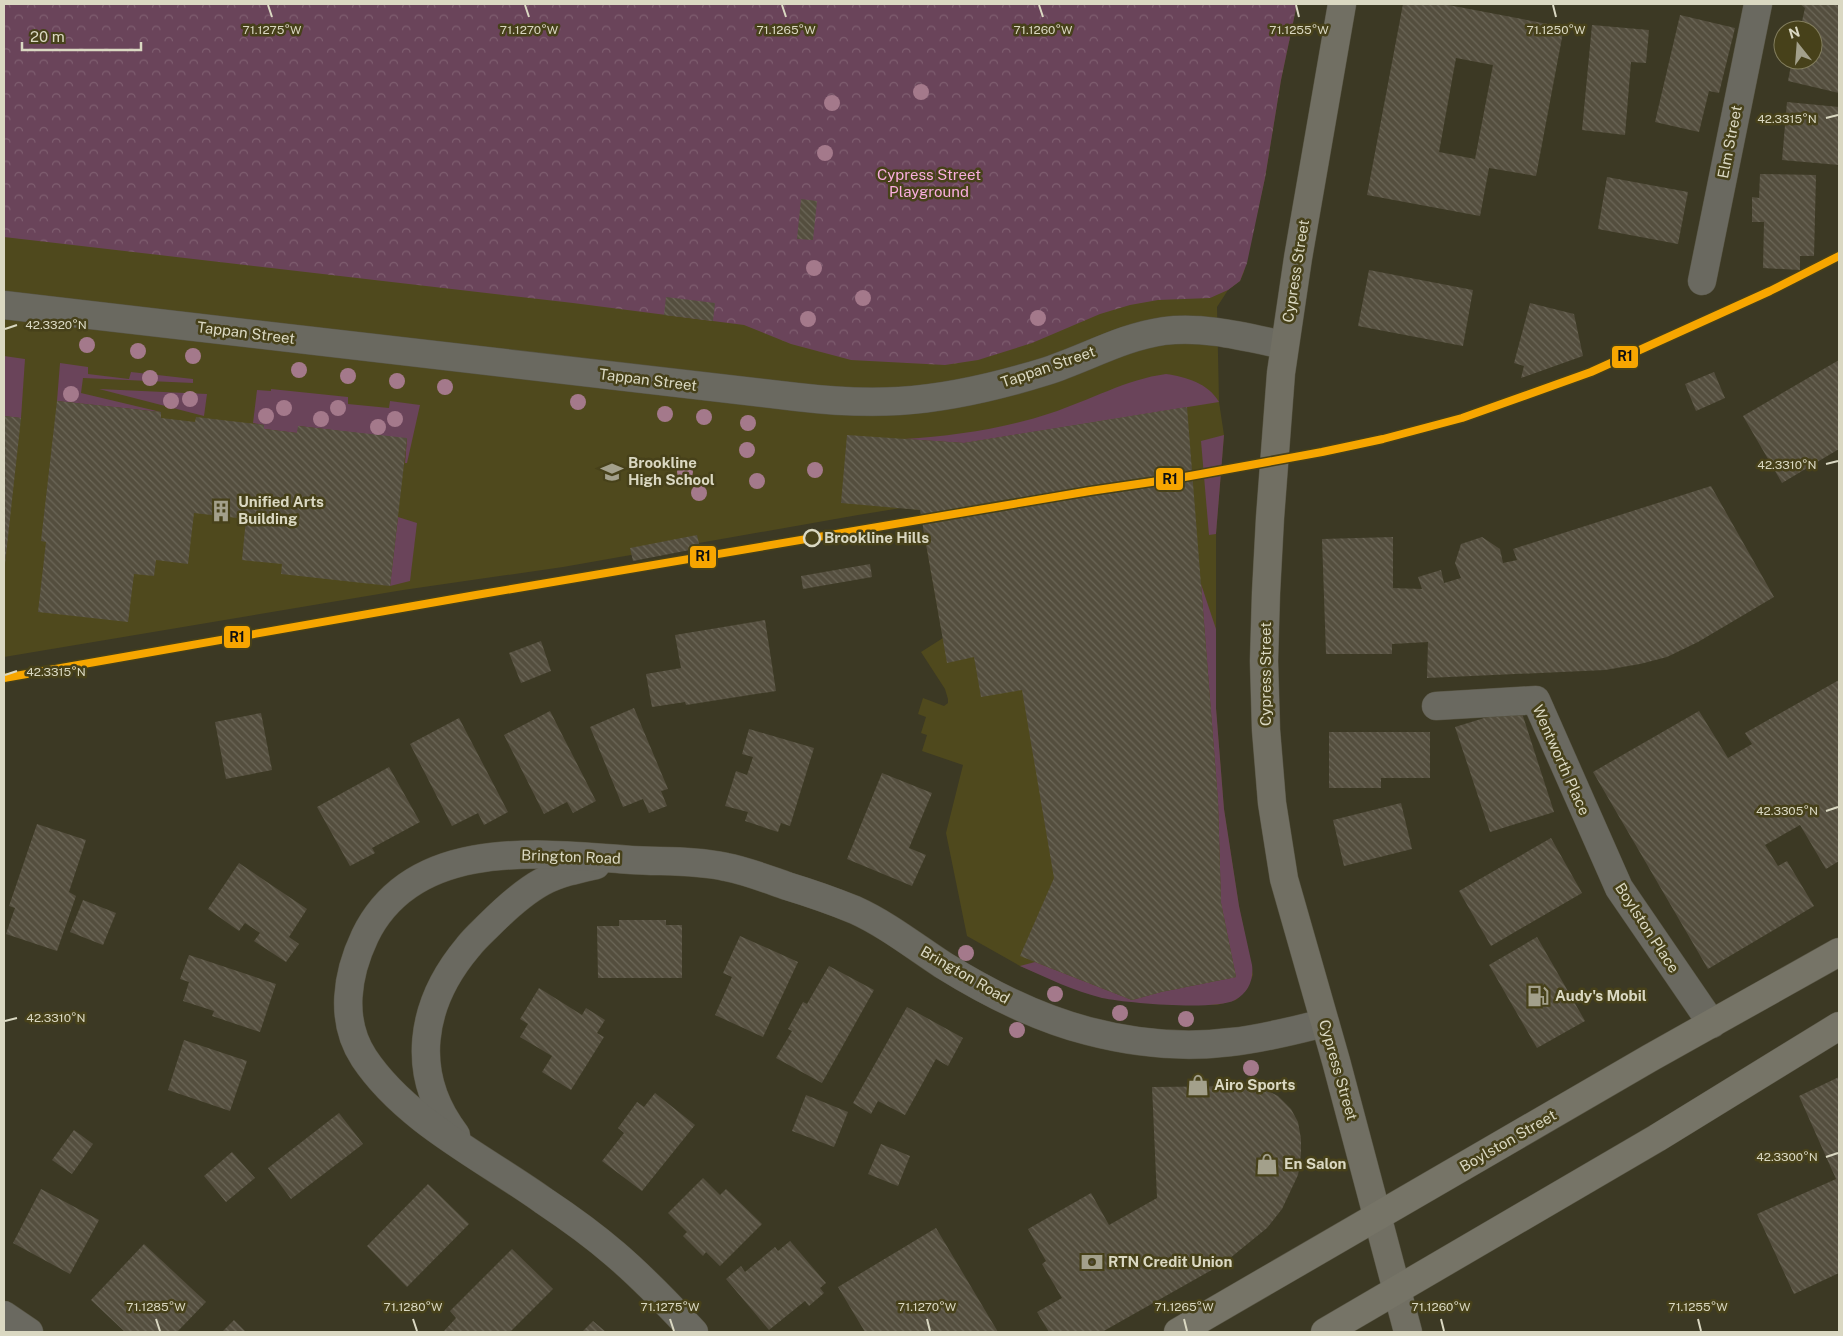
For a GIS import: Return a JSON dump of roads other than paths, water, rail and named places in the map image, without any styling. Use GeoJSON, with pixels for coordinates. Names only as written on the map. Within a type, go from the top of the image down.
{"type":"FeatureCollection","features":[{"type":"Feature","properties":{"kind":"highway","name":"Boylston Street"},"geometry":{"type":"LineString","coordinates":[[1178,1332],[1839,952]]}},
{"type":"Feature","properties":{"kind":"highway"},"geometry":{"type":"LineString","coordinates":[[1325,1332],[1657,1138],[1839,1026]]}},
{"type":"Feature","properties":{"kind":"main road","name":"Cypress Street"},"geometry":{"type":"LineString","coordinates":[[1342,4],[1284,345],[1266,593],[1264,661],[1267,755],[1284,879],[1325,1023],[1408,1332]]}},
{"type":"Feature","properties":{"kind":"street","name":"Elm Street"},"geometry":{"type":"LineString","coordinates":[[1702,281],[1758,4]]}},
{"type":"Feature","properties":{"kind":"street","name":"Tappan Street"},"geometry":{"type":"LineString","coordinates":[[4,305],[759,393],[851,402],[901,401],[996,386],[1049,370],[1127,339],[1163,331],[1216,332],[1284,345]]}},
{"type":"Feature","properties":{"kind":"street","name":"Wentworth Place"},"geometry":{"type":"LineString","coordinates":[[1436,706],[1536,700],[1592,828]]}},
{"type":"Feature","properties":{"kind":"street","name":"Boylston Place"},"geometry":{"type":"LineString","coordinates":[[1592,828],[1619,888],[1712,1024]]}},
{"type":"Feature","properties":{"kind":"street","name":"Brington Road"},"geometry":{"type":"LineString","coordinates":[[694,1332],[657,1293],[612,1252],[543,1200],[438,1129],[405,1103],[366,1062],[356,1045],[347,1007],[350,981],[358,952],[372,921],[393,896],[410,883],[452,864],[481,858],[529,854],[687,862],[725,867],[767,879],[853,909],[873,919],[946,966],[996,994],[1053,1020],[1099,1034],[1148,1042],[1214,1044],[1270,1036],[1325,1023]]}},
{"type":"Feature","properties":{"kind":"street"},"geometry":{"type":"LineString","coordinates":[[474,1154],[443,1118],[435,1102],[427,1075],[426,1037],[431,1013],[440,990],[467,947],[517,899],[542,882],[569,871],[608,863],[640,860]]}},
{"type":"Feature","properties":{"kind":"street"},"geometry":{"type":"LineString","coordinates":[[4,1315],[29,1332]]}},
{"type":"Feature","properties":{"kind":"place","name":"Brookline High School"},"geometry":{"type":"Point","coordinates":[612,472]}},
{"type":"Feature","properties":{"kind":"place","name":"Unified Arts Building"},"geometry":{"type":"Point","coordinates":[221,511]}},
{"type":"Feature","properties":{"kind":"place","name":"Brookline Hills"},"geometry":{"type":"Point","coordinates":[812,538]}},
{"type":"Feature","properties":{"kind":"place","name":"Audy's Mobil"},"geometry":{"type":"Point","coordinates":[1538,996]}},
{"type":"Feature","properties":{"kind":"place","name":"Airo Sports"},"geometry":{"type":"Point","coordinates":[1198,1085]}},
{"type":"Feature","properties":{"kind":"place","name":"En Salon"},"geometry":{"type":"Point","coordinates":[1267,1164]}},
{"type":"Feature","properties":{"kind":"place","name":"RTN Credit Union"},"geometry":{"type":"Point","coordinates":[1092,1262]}},
{"type":"Feature","properties":{"kind":"park label","name":"Cypress Street Playground"},"geometry":{"type":"Point","coordinates":[929,184]}}]}
